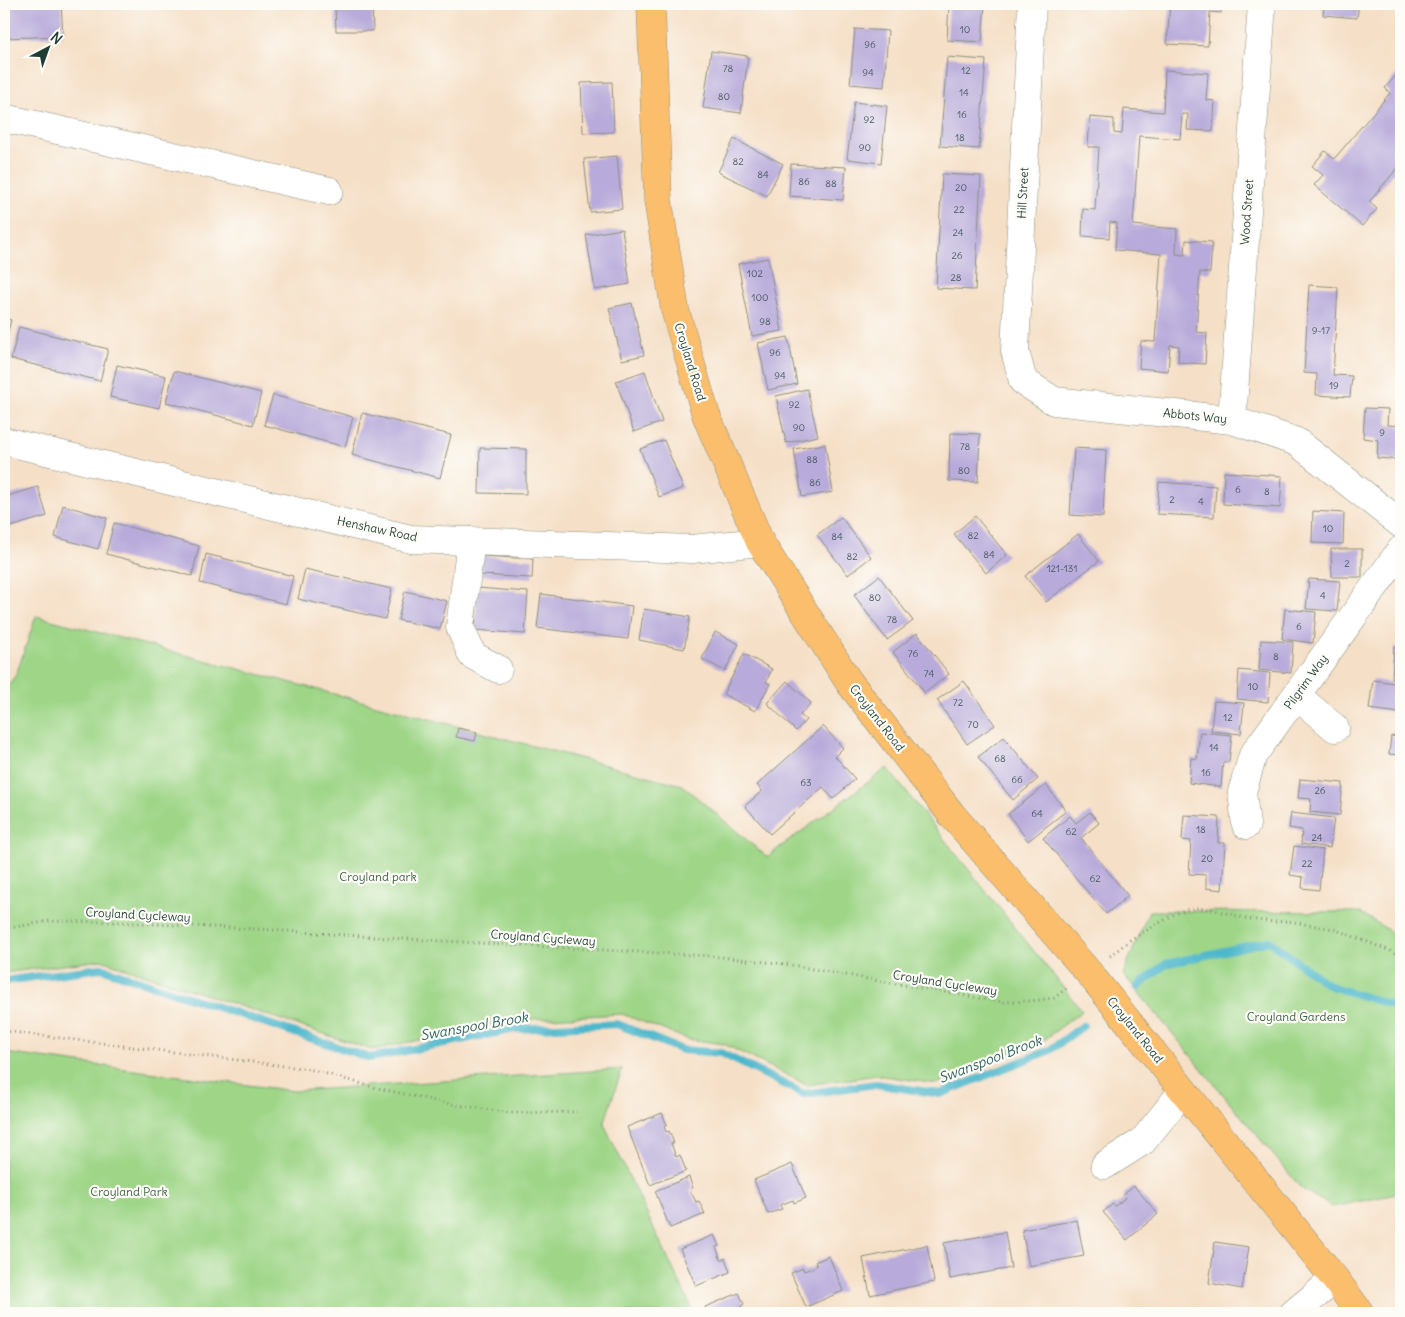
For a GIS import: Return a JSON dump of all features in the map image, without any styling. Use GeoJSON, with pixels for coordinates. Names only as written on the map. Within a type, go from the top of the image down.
{"type":"FeatureCollection","features":[{"type":"Feature","properties":{"kind":"main road","name":"Croyland Road"},"geometry":{"type":"LineString","coordinates":[[652,4],[658,200],[675,310],[706,415],[760,542],[849,682],[952,815],[1130,1024],[1335,1279],[1360,1313]]}},
{"type":"Feature","properties":{"kind":"street","name":"Hill Street"},"geometry":{"type":"LineString","coordinates":[[1024,381],[1015,351],[1032,4]]}},
{"type":"Feature","properties":{"kind":"street","name":"Wood Street"},"geometry":{"type":"LineString","coordinates":[[1232,420],[1262,4]]}},
{"type":"Feature","properties":{"kind":"street"},"geometry":{"type":"LineString","coordinates":[[4,118],[329,191]]}},
{"type":"Feature","properties":{"kind":"street","name":"Abbots Way"},"geometry":{"type":"LineString","coordinates":[[1024,381],[1054,401],[1232,420],[1297,442],[1401,524]]}},
{"type":"Feature","properties":{"kind":"street","name":"Henshaw Road"},"geometry":{"type":"LineString","coordinates":[[4,441],[411,539],[692,549],[760,542]]}},
{"type":"Feature","properties":{"kind":"street"},"geometry":{"type":"LineString","coordinates":[[471,541],[460,627],[472,655],[498,669]]}},
{"type":"Feature","properties":{"kind":"street","name":"Pilgrim Way"},"geometry":{"type":"LineString","coordinates":[[1246,825],[1242,792],[1252,755],[1401,550]]}},
{"type":"Feature","properties":{"kind":"street"},"geometry":{"type":"LineString","coordinates":[[1296,696],[1335,728]]}},
{"type":"Feature","properties":{"kind":"street"},"geometry":{"type":"LineString","coordinates":[[1105,1165],[1143,1141],[1183,1091]]}},
{"type":"Feature","properties":{"kind":"street"},"geometry":{"type":"LineString","coordinates":[[1294,1313],[1335,1279]]}},
{"type":"Feature","properties":{"kind":"path"},"geometry":{"type":"LineString","coordinates":[[1109,957],[1130,940],[1175,914],[1199,908],[1248,918],[1274,922],[1287,921],[1334,929],[1401,955]]}},
{"type":"Feature","properties":{"kind":"path","name":"Croyland Cycleway"},"geometry":{"type":"LineString","coordinates":[[4,929],[49,921],[108,922],[694,955],[785,964],[1002,1002],[1054,998],[1070,986]]}},
{"type":"Feature","properties":{"kind":"path"},"geometry":{"type":"LineString","coordinates":[[4,1031],[310,1069],[373,1087],[444,1103],[511,1113],[577,1112]]}},
{"type":"Feature","properties":{"kind":"green space","name":"Croyland park"},"geometry":{"type":"Polygon","coordinates":[[[36,616],[682,785],[767,857],[887,768],[1082,1011],[1044,1040],[937,1084],[877,1075],[807,1085],[724,1044],[687,1039],[622,1014],[514,1020],[372,1050],[101,960],[4,973],[4,690],[16,675],[36,616]]]}},
{"type":"Feature","properties":{"kind":"green space","name":"Croyland Gardens"},"geometry":{"type":"Polygon","coordinates":[[[1149,911],[1359,912],[1401,938],[1401,1193],[1332,1207],[1301,1188],[1123,974],[1149,911]]]}},
{"type":"Feature","properties":{"kind":"green space","name":"Croyland Park"},"geometry":{"type":"Polygon","coordinates":[[[4,1053],[294,1091],[622,1069],[604,1124],[694,1313],[4,1313],[4,1053]]]}},
{"type":"Feature","properties":{"kind":"building"},"geometry":{"type":"Polygon","coordinates":[[[4,4],[61,4],[63,36],[4,38],[4,4]]]}},
{"type":"Feature","properties":{"kind":"building"},"geometry":{"type":"Polygon","coordinates":[[[335,4],[372,4],[373,31],[336,31],[335,4]]]}},
{"type":"Feature","properties":{"kind":"building"},"geometry":{"type":"Polygon","coordinates":[[[949,4],[985,4],[982,42],[947,40],[949,4]]]}},
{"type":"Feature","properties":{"kind":"building"},"geometry":{"type":"Polygon","coordinates":[[[1170,4],[1222,4],[1221,13],[1210,12],[1208,46],[1167,44],[1170,4]]]}},
{"type":"Feature","properties":{"kind":"building"},"geometry":{"type":"Polygon","coordinates":[[[1324,4],[1359,4],[1357,18],[1323,15],[1324,4]]]}},
{"type":"Feature","properties":{"kind":"building"},"geometry":{"type":"Polygon","coordinates":[[[855,29],[888,31],[884,87],[850,84],[855,29]]]}},
{"type":"Feature","properties":{"kind":"building"},"geometry":{"type":"Polygon","coordinates":[[[711,51],[748,56],[741,113],[703,108],[711,51]]]}},
{"type":"Feature","properties":{"kind":"building"},"geometry":{"type":"Polygon","coordinates":[[[947,57],[986,60],[979,149],[940,146],[947,57]]]}},
{"type":"Feature","properties":{"kind":"building"},"geometry":{"type":"Polygon","coordinates":[[[1165,70],[1208,73],[1206,100],[1215,101],[1213,131],[1187,130],[1188,114],[1182,114],[1180,139],[1139,136],[1133,225],[1177,229],[1176,254],[1185,255],[1186,240],[1212,242],[1210,273],[1200,272],[1196,332],[1207,333],[1205,364],[1178,362],[1179,346],[1170,345],[1168,371],[1139,368],[1141,341],[1155,342],[1161,254],[1115,250],[1117,223],[1110,222],[1109,238],[1082,236],[1083,209],[1095,210],[1099,147],[1088,147],[1090,117],[1114,119],[1114,133],[1122,134],[1124,109],[1163,112],[1165,70]]]}},
{"type":"Feature","properties":{"kind":"building"},"geometry":{"type":"Polygon","coordinates":[[[1398,73],[1401,76],[1401,164],[1369,202],[1377,209],[1362,226],[1314,185],[1323,175],[1312,166],[1325,151],[1334,159],[1390,93],[1385,88],[1398,73]]]}},
{"type":"Feature","properties":{"kind":"building"},"geometry":{"type":"Polygon","coordinates":[[[612,82],[614,132],[583,133],[581,83],[612,82]]]}},
{"type":"Feature","properties":{"kind":"building"},"geometry":{"type":"Polygon","coordinates":[[[854,102],[887,106],[881,163],[847,159],[854,102]]]}},
{"type":"Feature","properties":{"kind":"building"},"geometry":{"type":"Polygon","coordinates":[[[734,139],[783,164],[767,196],[718,172],[734,139]]]}},
{"type":"Feature","properties":{"kind":"building"},"geometry":{"type":"Polygon","coordinates":[[[617,156],[622,209],[590,212],[584,159],[617,156]]]}},
{"type":"Feature","properties":{"kind":"building"},"geometry":{"type":"Polygon","coordinates":[[[791,164],[846,167],[843,200],[789,196],[791,164]]]}},
{"type":"Feature","properties":{"kind":"building"},"geometry":{"type":"Polygon","coordinates":[[[942,174],[981,176],[975,290],[936,288],[942,174]]]}},
{"type":"Feature","properties":{"kind":"building"},"geometry":{"type":"Polygon","coordinates":[[[622,229],[630,284],[595,290],[586,235],[622,229]]]}},
{"type":"Feature","properties":{"kind":"building"},"geometry":{"type":"Polygon","coordinates":[[[768,258],[782,331],[752,336],[738,264],[768,258]]]}},
{"type":"Feature","properties":{"kind":"building"},"geometry":{"type":"Polygon","coordinates":[[[1309,285],[1338,287],[1333,375],[1352,376],[1350,397],[1316,395],[1317,374],[1304,373],[1309,285]]]}},
{"type":"Feature","properties":{"kind":"building"},"geometry":{"type":"Polygon","coordinates":[[[632,303],[644,355],[622,360],[609,308],[632,303]]]}},
{"type":"Feature","properties":{"kind":"building"},"geometry":{"type":"Polygon","coordinates":[[[4,318],[11,320],[4,346],[4,318]]]}},
{"type":"Feature","properties":{"kind":"building"},"geometry":{"type":"Polygon","coordinates":[[[19,327],[108,349],[100,381],[11,359],[19,327]]]}},
{"type":"Feature","properties":{"kind":"building"},"geometry":{"type":"Polygon","coordinates":[[[788,337],[797,384],[768,390],[758,343],[788,337]]]}},
{"type":"Feature","properties":{"kind":"building"},"geometry":{"type":"Polygon","coordinates":[[[117,365],[166,376],[159,408],[110,397],[117,365]]]}},
{"type":"Feature","properties":{"kind":"building"},"geometry":{"type":"Polygon","coordinates":[[[174,371],[261,393],[253,425],[166,402],[174,371]]]}},
{"type":"Feature","properties":{"kind":"building"},"geometry":{"type":"Polygon","coordinates":[[[645,371],[662,422],[634,432],[616,381],[645,371]]]}},
{"type":"Feature","properties":{"kind":"building"},"geometry":{"type":"Polygon","coordinates":[[[807,389],[818,436],[786,443],[776,396],[807,389]]]}},
{"type":"Feature","properties":{"kind":"building"},"geometry":{"type":"Polygon","coordinates":[[[273,395],[353,417],[345,447],[264,425],[273,395]]]}},
{"type":"Feature","properties":{"kind":"building"},"geometry":{"type":"Polygon","coordinates":[[[1365,408],[1388,409],[1387,425],[1401,426],[1401,460],[1377,458],[1378,440],[1363,438],[1365,408]]]}},
{"type":"Feature","properties":{"kind":"building"},"geometry":{"type":"Polygon","coordinates":[[[362,413],[451,435],[440,478],[352,455],[362,413]]]}},
{"type":"Feature","properties":{"kind":"building"},"geometry":{"type":"Polygon","coordinates":[[[950,433],[980,434],[978,482],[949,481],[950,433]]]}},
{"type":"Feature","properties":{"kind":"building"},"geometry":{"type":"Polygon","coordinates":[[[664,440],[683,488],[659,497],[640,449],[664,440]]]}},
{"type":"Feature","properties":{"kind":"building"},"geometry":{"type":"Polygon","coordinates":[[[825,444],[833,492],[802,497],[794,449],[825,444]]]}},
{"type":"Feature","properties":{"kind":"building"},"geometry":{"type":"Polygon","coordinates":[[[480,448],[526,449],[526,494],[479,493],[480,448]]]}},
{"type":"Feature","properties":{"kind":"building"},"geometry":{"type":"Polygon","coordinates":[[[1074,448],[1106,450],[1103,517],[1070,515],[1074,448]]]}},
{"type":"Feature","properties":{"kind":"building"},"geometry":{"type":"Polygon","coordinates":[[[1224,472],[1282,476],[1280,508],[1223,504],[1224,472]]]}},
{"type":"Feature","properties":{"kind":"building"},"geometry":{"type":"Polygon","coordinates":[[[1159,482],[1216,486],[1214,517],[1157,514],[1159,482]]]}},
{"type":"Feature","properties":{"kind":"building"},"geometry":{"type":"Polygon","coordinates":[[[38,487],[47,516],[4,529],[4,497],[38,487]]]}},
{"type":"Feature","properties":{"kind":"building"},"geometry":{"type":"Polygon","coordinates":[[[63,505],[107,518],[98,549],[55,537],[63,505]]]}},
{"type":"Feature","properties":{"kind":"building"},"geometry":{"type":"Polygon","coordinates":[[[1313,511],[1344,513],[1343,544],[1312,543],[1313,511]]]}},
{"type":"Feature","properties":{"kind":"building"},"geometry":{"type":"Polygon","coordinates":[[[975,516],[1007,555],[986,573],[954,534],[975,516]]]}},
{"type":"Feature","properties":{"kind":"building"},"geometry":{"type":"Polygon","coordinates":[[[841,517],[871,557],[848,575],[817,535],[841,517]]]}},
{"type":"Feature","properties":{"kind":"building"},"geometry":{"type":"Polygon","coordinates":[[[114,523],[199,546],[192,576],[106,554],[114,523]]]}},
{"type":"Feature","properties":{"kind":"building"},"geometry":{"type":"Polygon","coordinates":[[[1078,534],[1099,561],[1046,602],[1025,576],[1078,534]]]}},
{"type":"Feature","properties":{"kind":"building"},"geometry":{"type":"Polygon","coordinates":[[[1331,549],[1362,549],[1362,577],[1332,577],[1331,549]]]}},
{"type":"Feature","properties":{"kind":"building"},"geometry":{"type":"Polygon","coordinates":[[[206,554],[293,576],[286,604],[200,583],[206,554]]]}},
{"type":"Feature","properties":{"kind":"building"},"geometry":{"type":"Polygon","coordinates":[[[482,556],[533,559],[532,578],[481,575],[482,556]]]}},
{"type":"Feature","properties":{"kind":"building"},"geometry":{"type":"Polygon","coordinates":[[[305,569],[392,589],[385,619],[298,599],[305,569]]]}},
{"type":"Feature","properties":{"kind":"building"},"geometry":{"type":"Polygon","coordinates":[[[879,576],[913,621],[887,640],[854,595],[879,576]]]}},
{"type":"Feature","properties":{"kind":"building"},"geometry":{"type":"Polygon","coordinates":[[[1309,579],[1340,581],[1337,611],[1306,609],[1309,579]]]}},
{"type":"Feature","properties":{"kind":"building"},"geometry":{"type":"Polygon","coordinates":[[[477,588],[528,592],[525,634],[475,630],[477,588]]]}},
{"type":"Feature","properties":{"kind":"building"},"geometry":{"type":"Polygon","coordinates":[[[405,591],[447,601],[440,629],[398,620],[405,591]]]}},
{"type":"Feature","properties":{"kind":"building"},"geometry":{"type":"Polygon","coordinates":[[[541,594],[632,606],[628,639],[537,628],[541,594]]]}},
{"type":"Feature","properties":{"kind":"building"},"geometry":{"type":"Polygon","coordinates":[[[644,609],[690,617],[684,649],[639,640],[644,609]]]}},
{"type":"Feature","properties":{"kind":"building"},"geometry":{"type":"Polygon","coordinates":[[[1285,609],[1316,612],[1313,643],[1282,639],[1285,609]]]}},
{"type":"Feature","properties":{"kind":"building"},"geometry":{"type":"Polygon","coordinates":[[[715,632],[739,644],[725,671],[702,659],[715,632]]]}},
{"type":"Feature","properties":{"kind":"building"},"geometry":{"type":"Polygon","coordinates":[[[917,633],[949,674],[925,693],[893,652],[917,633]]]}},
{"type":"Feature","properties":{"kind":"building"},"geometry":{"type":"Polygon","coordinates":[[[1261,640],[1293,642],[1291,673],[1259,670],[1261,640]]]}},
{"type":"Feature","properties":{"kind":"building"},"geometry":{"type":"Polygon","coordinates":[[[1394,647],[1401,647],[1401,678],[1392,678],[1394,647]]]}},
{"type":"Feature","properties":{"kind":"building"},"geometry":{"type":"Polygon","coordinates":[[[744,654],[772,669],[766,682],[770,684],[755,711],[723,694],[744,654]]]}},
{"type":"Feature","properties":{"kind":"building"},"geometry":{"type":"Polygon","coordinates":[[[1239,670],[1270,673],[1268,702],[1237,699],[1239,670]]]}},
{"type":"Feature","properties":{"kind":"building"},"geometry":{"type":"Polygon","coordinates":[[[1373,680],[1401,684],[1400,713],[1369,709],[1373,680]]]}},
{"type":"Feature","properties":{"kind":"building"},"geometry":{"type":"Polygon","coordinates":[[[787,681],[811,703],[800,715],[806,720],[796,731],[767,703],[787,681]]]}},
{"type":"Feature","properties":{"kind":"building"},"geometry":{"type":"Polygon","coordinates":[[[964,681],[995,725],[967,744],[937,700],[964,681]]]}},
{"type":"Feature","properties":{"kind":"building"},"geometry":{"type":"Polygon","coordinates":[[[1214,701],[1244,703],[1241,734],[1211,731],[1214,701]]]}},
{"type":"Feature","properties":{"kind":"building"},"geometry":{"type":"Polygon","coordinates":[[[823,726],[843,748],[835,756],[855,779],[833,799],[823,787],[770,834],[745,806],[762,791],[757,785],[823,726]]]}},
{"type":"Feature","properties":{"kind":"building"},"geometry":{"type":"Polygon","coordinates":[[[458,728],[477,732],[475,741],[456,737],[458,728]]]}},
{"type":"Feature","properties":{"kind":"building"},"geometry":{"type":"Polygon","coordinates":[[[1200,732],[1232,735],[1229,762],[1223,762],[1221,787],[1189,783],[1191,758],[1197,759],[1200,732]]]}},
{"type":"Feature","properties":{"kind":"building"},"geometry":{"type":"Polygon","coordinates":[[[1391,736],[1401,738],[1401,766],[1398,766],[1399,755],[1389,754],[1391,736]]]}},
{"type":"Feature","properties":{"kind":"building"},"geometry":{"type":"Polygon","coordinates":[[[1004,737],[1038,779],[1013,800],[978,757],[1004,737]]]}},
{"type":"Feature","properties":{"kind":"building"},"geometry":{"type":"Polygon","coordinates":[[[1300,779],[1343,783],[1340,815],[1310,812],[1311,799],[1298,798],[1300,779]]]}},
{"type":"Feature","properties":{"kind":"building"},"geometry":{"type":"Polygon","coordinates":[[[1046,785],[1066,811],[1028,841],[1008,814],[1046,785]]]}},
{"type":"Feature","properties":{"kind":"building"},"geometry":{"type":"Polygon","coordinates":[[[1090,812],[1099,823],[1081,838],[1128,896],[1106,914],[1043,838],[1070,816],[1076,823],[1090,812]]]}},
{"type":"Feature","properties":{"kind":"building"},"geometry":{"type":"Polygon","coordinates":[[[1291,813],[1334,818],[1330,848],[1301,844],[1302,830],[1289,828],[1291,813]]]}},
{"type":"Feature","properties":{"kind":"building"},"geometry":{"type":"Polygon","coordinates":[[[1184,815],[1219,817],[1218,843],[1225,843],[1222,890],[1206,888],[1206,875],[1189,874],[1191,841],[1182,840],[1184,815]]]}},
{"type":"Feature","properties":{"kind":"building"},"geometry":{"type":"Polygon","coordinates":[[[1294,846],[1323,850],[1319,890],[1302,888],[1303,877],[1290,875],[1294,846]]]}},
{"type":"Feature","properties":{"kind":"building"},"geometry":{"type":"Polygon","coordinates":[[[662,1113],[667,1125],[664,1126],[666,1132],[669,1131],[674,1143],[671,1143],[676,1157],[680,1155],[686,1171],[650,1185],[627,1127],[662,1113]]]}},
{"type":"Feature","properties":{"kind":"building"},"geometry":{"type":"Polygon","coordinates":[[[792,1164],[806,1198],[794,1203],[793,1200],[780,1205],[782,1209],[768,1214],[754,1180],[792,1164]]]}},
{"type":"Feature","properties":{"kind":"building"},"geometry":{"type":"Polygon","coordinates":[[[689,1177],[693,1188],[690,1190],[696,1202],[699,1201],[705,1214],[670,1228],[655,1191],[689,1177]]]}},
{"type":"Feature","properties":{"kind":"building"},"geometry":{"type":"Polygon","coordinates":[[[1134,1186],[1158,1214],[1127,1240],[1103,1212],[1125,1198],[1123,1195],[1134,1186]]]}},
{"type":"Feature","properties":{"kind":"building"},"geometry":{"type":"Polygon","coordinates":[[[1077,1220],[1084,1256],[1029,1266],[1022,1230],[1077,1220]]]}},
{"type":"Feature","properties":{"kind":"building"},"geometry":{"type":"Polygon","coordinates":[[[1005,1232],[1011,1268],[950,1279],[944,1243],[1005,1232]]]}},
{"type":"Feature","properties":{"kind":"building"},"geometry":{"type":"Polygon","coordinates":[[[714,1235],[719,1246],[716,1247],[721,1260],[725,1258],[730,1272],[696,1286],[680,1249],[714,1235]]]}},
{"type":"Feature","properties":{"kind":"building"},"geometry":{"type":"Polygon","coordinates":[[[1215,1242],[1249,1247],[1242,1289],[1209,1283],[1215,1242]]]}},
{"type":"Feature","properties":{"kind":"building"},"geometry":{"type":"Polygon","coordinates":[[[927,1245],[934,1282],[870,1295],[863,1258],[927,1245]]]}},
{"type":"Feature","properties":{"kind":"building"},"geometry":{"type":"Polygon","coordinates":[[[829,1256],[843,1291],[806,1307],[791,1273],[803,1268],[804,1271],[817,1266],[815,1262],[829,1256]]]}},
{"type":"Feature","properties":{"kind":"building"},"geometry":{"type":"Polygon","coordinates":[[[739,1293],[744,1304],[741,1306],[744,1313],[707,1313],[705,1307],[739,1293]]]}},
{"type":"Feature","properties":{"kind":"waterway","name":"Swanspool Brook"},"geometry":{"type":"LineString","coordinates":[[1137,987],[1166,964],[1269,941],[1330,986],[1401,1008]]}},
{"type":"Feature","properties":{"kind":"waterway","name":"Swanspool Brook"},"geometry":{"type":"LineString","coordinates":[[4,981],[101,968],[370,1058],[515,1029],[617,1024],[682,1050],[721,1053],[804,1094],[876,1084],[940,1094],[1050,1050],[1083,1026]]}}]}
